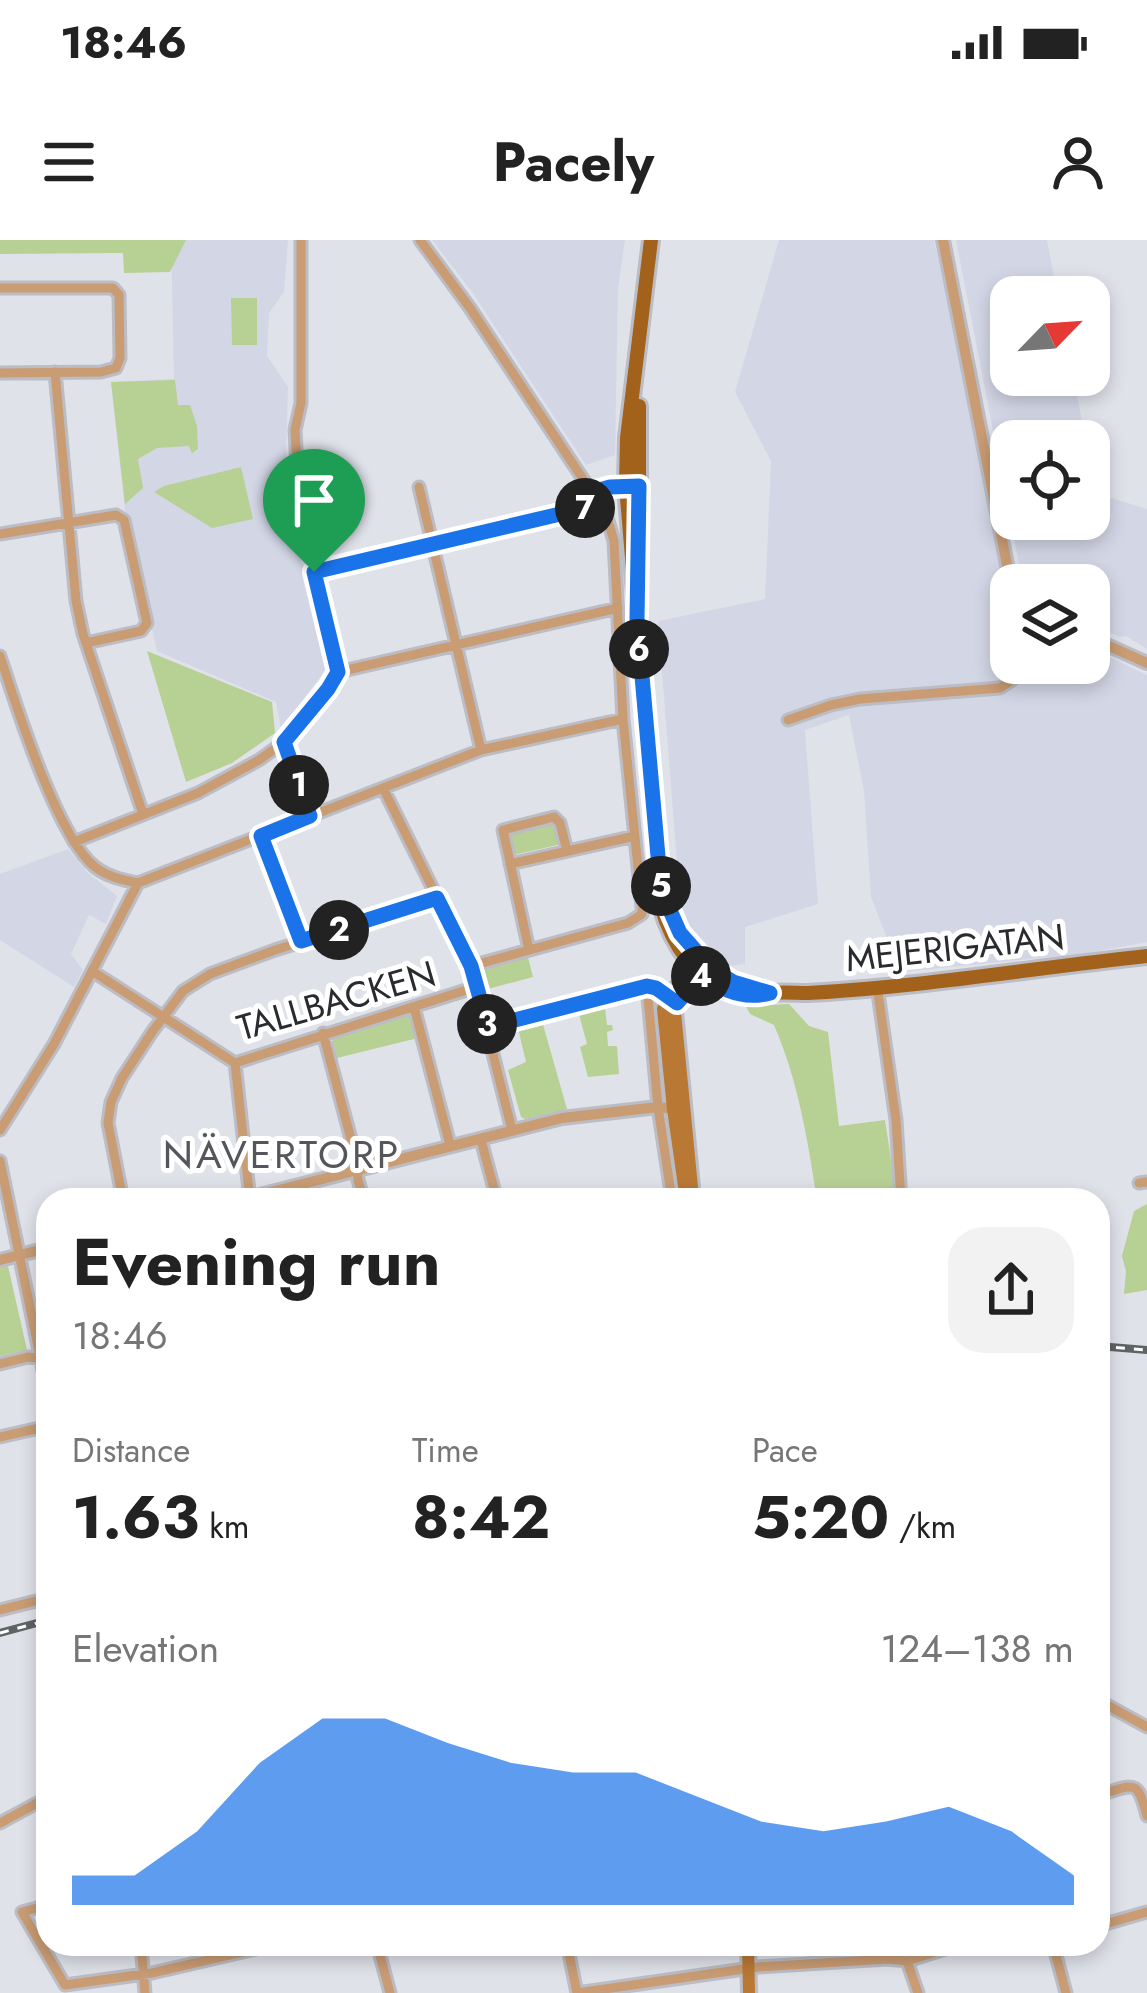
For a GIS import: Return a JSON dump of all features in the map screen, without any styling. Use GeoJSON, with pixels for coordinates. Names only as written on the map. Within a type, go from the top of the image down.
{"type":"FeatureCollection","features":[{"type":"Feature","properties":{"kind":"main road"},"geometry":{"type":"LineString","coordinates":[[651,240],[627,438],[637,620],[661,890],[700,968],[663,1010],[672,1109],[688,1188]]}},
{"type":"Feature","properties":{"kind":"main road","name":"MEJERIGATAN"},"geometry":{"type":"LineString","coordinates":[[700,968],[770,993],[820,992],[1147,956]]}},
{"type":"Feature","properties":{"kind":"main road"},"geometry":{"type":"LineString","coordinates":[[748,1956],[749,1993]]}},
{"type":"Feature","properties":{"kind":"street"},"geometry":{"type":"LineString","coordinates":[[74,842],[216,785],[260,760],[284,742],[338,672],[298,485],[301,240]]}},
{"type":"Feature","properties":{"kind":"street"},"geometry":{"type":"LineString","coordinates":[[420,240],[592,492],[606,514],[614,541],[634,836],[510,864]]}},
{"type":"Feature","properties":{"kind":"street"},"geometry":{"type":"LineString","coordinates":[[943,240],[1007,564]]}},
{"type":"Feature","properties":{"kind":"street"},"geometry":{"type":"LineString","coordinates":[[0,288],[113,288],[117,291],[120,358],[115,368],[101,372],[0,373]]}},
{"type":"Feature","properties":{"kind":"street"},"geometry":{"type":"LineString","coordinates":[[55,372],[72,577],[86,643],[143,814]]}},
{"type":"Feature","properties":{"kind":"street"},"geometry":{"type":"LineString","coordinates":[[592,492],[633,486]]}},
{"type":"Feature","properties":{"kind":"street"},"geometry":{"type":"LineString","coordinates":[[418,487],[481,750]]}},
{"type":"Feature","properties":{"kind":"street"},"geometry":{"type":"LineString","coordinates":[[314,572],[599,503]]}},
{"type":"Feature","properties":{"kind":"street"},"geometry":{"type":"LineString","coordinates":[[0,534],[121,516],[147,622],[141,631],[86,643]]}},
{"type":"Feature","properties":{"kind":"street"},"geometry":{"type":"LineString","coordinates":[[338,672],[618,608]]}},
{"type":"Feature","properties":{"kind":"street"},"geometry":{"type":"LineString","coordinates":[[1110,646],[1147,663]]}},
{"type":"Feature","properties":{"kind":"street"},"geometry":{"type":"LineString","coordinates":[[0,656],[27,735],[74,842],[93,866],[138,883],[481,750],[623,719]]}},
{"type":"Feature","properties":{"kind":"street"},"geometry":{"type":"LineString","coordinates":[[788,720],[860,699],[1006,684]]}},
{"type":"Feature","properties":{"kind":"street"},"geometry":{"type":"LineString","coordinates":[[284,742],[310,816]]}},
{"type":"Feature","properties":{"kind":"street"},"geometry":{"type":"LineString","coordinates":[[383,788],[471,966],[512,1130]]}},
{"type":"Feature","properties":{"kind":"street"},"geometry":{"type":"LineString","coordinates":[[529,950],[503,830],[550,817],[558,820],[567,850]]}},
{"type":"Feature","properties":{"kind":"street"},"geometry":{"type":"LineString","coordinates":[[261,836],[301,941]]}},
{"type":"Feature","properties":{"kind":"street","name":"TALLBACKEN"},"geometry":{"type":"LineString","coordinates":[[471,966],[637,919],[642,907],[634,836]]}},
{"type":"Feature","properties":{"kind":"street"},"geometry":{"type":"LineString","coordinates":[[0,1130],[54,1044],[138,883]]}},
{"type":"Feature","properties":{"kind":"street"},"geometry":{"type":"LineString","coordinates":[[121,1188],[108,1123],[111,1102],[122,1078],[182,991],[301,941],[437,898]]}},
{"type":"Feature","properties":{"kind":"street","name":"TALLBACKEN"},"geometry":{"type":"LineString","coordinates":[[92,970],[235,1063],[476,987]]}},
{"type":"Feature","properties":{"kind":"street"},"geometry":{"type":"LineString","coordinates":[[488,1027],[647,986],[673,999]]}},
{"type":"Feature","properties":{"kind":"street"},"geometry":{"type":"LineString","coordinates":[[647,986],[672,1109],[672,1188]]}},
{"type":"Feature","properties":{"kind":"street"},"geometry":{"type":"LineString","coordinates":[[877,986],[900,1188]]}},
{"type":"Feature","properties":{"kind":"street"},"geometry":{"type":"LineString","coordinates":[[414,1006],[450,1145]]}},
{"type":"Feature","properties":{"kind":"street"},"geometry":{"type":"LineString","coordinates":[[323,1034],[362,1188]]}},
{"type":"Feature","properties":{"kind":"street"},"geometry":{"type":"LineString","coordinates":[[235,1063],[245,1188]]}},
{"type":"Feature","properties":{"kind":"street"},"geometry":{"type":"LineString","coordinates":[[290,1188],[575,1115],[672,1109]]}},
{"type":"Feature","properties":{"kind":"street"},"geometry":{"type":"LineString","coordinates":[[481,1140],[494,1188]]}},
{"type":"Feature","properties":{"kind":"street"},"geometry":{"type":"LineString","coordinates":[[0,1161],[36,1327]]}},
{"type":"Feature","properties":{"kind":"street"},"geometry":{"type":"LineString","coordinates":[[0,1260],[36,1251]]}},
{"type":"Feature","properties":{"kind":"street"},"geometry":{"type":"LineString","coordinates":[[0,1364],[36,1359]]}},
{"type":"Feature","properties":{"kind":"street"},"geometry":{"type":"LineString","coordinates":[[0,1437],[36,1429]]}},
{"type":"Feature","properties":{"kind":"street"},"geometry":{"type":"LineString","coordinates":[[0,1610],[36,1601]]}},
{"type":"Feature","properties":{"kind":"street"},"geometry":{"type":"LineString","coordinates":[[1110,1707],[1147,1727]]}},
{"type":"Feature","properties":{"kind":"street"},"geometry":{"type":"LineString","coordinates":[[1110,1792],[1137,1787],[1147,1816]]}},
{"type":"Feature","properties":{"kind":"street"},"geometry":{"type":"LineString","coordinates":[[0,1823],[36,1804]]}},
{"type":"Feature","properties":{"kind":"street"},"geometry":{"type":"LineString","coordinates":[[36,1908],[22,1912],[36,1936]]}},
{"type":"Feature","properties":{"kind":"street"},"geometry":{"type":"LineString","coordinates":[[1110,1923],[1147,1912]]}},
{"type":"Feature","properties":{"kind":"street"},"geometry":{"type":"LineString","coordinates":[[48,1956],[65,1985],[143,1975],[225,1956]]}},
{"type":"Feature","properties":{"kind":"street"},"geometry":{"type":"LineString","coordinates":[[142,1956],[145,1993]]}},
{"type":"Feature","properties":{"kind":"street"},"geometry":{"type":"LineString","coordinates":[[380,1956],[390,1993]]}},
{"type":"Feature","properties":{"kind":"street"},"geometry":{"type":"LineString","coordinates":[[569,1956],[577,1993],[748,1970],[908,1961],[924,1956]]}},
{"type":"Feature","properties":{"kind":"street"},"geometry":{"type":"LineString","coordinates":[[886,1956],[887,1960]]}},
{"type":"Feature","properties":{"kind":"street"},"geometry":{"type":"LineString","coordinates":[[1056,1956],[1066,1993]]}},
{"type":"Feature","properties":{"kind":"street"},"geometry":{"type":"LineString","coordinates":[[908,1961],[918,1993]]}},
{"type":"Feature","properties":{"kind":"shaded area"},"geometry":{"type":"Polygon","coordinates":[[[171,240],[288,240],[284,292],[269,313],[267,356],[288,387],[289,506],[326,669],[281,729],[276,702],[157,651],[125,511],[111,382],[174,379],[171,240]]]}},
{"type":"Feature","properties":{"kind":"shaded area"},"geometry":{"type":"Polygon","coordinates":[[[432,240],[625,240],[618,289],[615,455],[586,465],[472,292],[432,240]]]}},
{"type":"Feature","properties":{"kind":"shaded area"},"geometry":{"type":"Polygon","coordinates":[[[779,240],[934,240],[990,492],[990,540],[1001,540],[1006,564],[990,564],[990,684],[1110,684],[1110,657],[1147,675],[1147,942],[1089,953],[900,972],[871,897],[864,791],[849,715],[805,730],[818,904],[745,927],[745,964],[721,967],[697,941],[681,913],[658,621],[765,599],[771,461],[735,392],[779,240]]]}},
{"type":"Feature","properties":{"kind":"shaded area"},"geometry":{"type":"Polygon","coordinates":[[[956,240],[1047,240],[1054,276],[990,276],[990,396],[1077,396],[1082,420],[991,420],[956,240]]]}},
{"type":"Feature","properties":{"kind":"shaded area"},"geometry":{"type":"Polygon","coordinates":[[[1110,498],[1147,509],[1147,649],[1110,632],[1110,564],[1019,564],[1014,540],[1110,540],[1110,498]]]}},
{"type":"Feature","properties":{"kind":"shaded area"},"geometry":{"type":"Polygon","coordinates":[[[68,849],[117,896],[106,924],[89,915],[71,954],[83,970],[74,987],[0,940],[0,874],[68,849]]]}},
{"type":"Feature","properties":{"kind":"green space"},"geometry":{"type":"Polygon","coordinates":[[[0,240],[186,240],[170,272],[124,273],[123,253],[0,254],[0,240]]]}},
{"type":"Feature","properties":{"kind":"green space"},"geometry":{"type":"Polygon","coordinates":[[[231,298],[257,298],[257,345],[232,345],[231,298]]]}},
{"type":"Feature","properties":{"kind":"green space"},"geometry":{"type":"Polygon","coordinates":[[[175,380],[178,405],[190,405],[197,426],[198,449],[192,453],[189,446],[157,448],[138,459],[143,488],[125,504],[111,382],[175,380]]]}},
{"type":"Feature","properties":{"kind":"green space"},"geometry":{"type":"Polygon","coordinates":[[[241,467],[253,519],[212,528],[154,492],[164,486],[241,467]]]}},
{"type":"Feature","properties":{"kind":"green space"},"geometry":{"type":"Polygon","coordinates":[[[147,651],[272,702],[275,733],[232,763],[186,782],[147,651]]]}},
{"type":"Feature","properties":{"kind":"green space"},"geometry":{"type":"Polygon","coordinates":[[[556,819],[562,844],[513,855],[507,829],[556,819]]]}},
{"type":"Feature","properties":{"kind":"green space"},"geometry":{"type":"Polygon","coordinates":[[[527,953],[533,977],[484,990],[478,965],[527,953]]]}},
{"type":"Feature","properties":{"kind":"green space"},"geometry":{"type":"Polygon","coordinates":[[[789,1004],[809,1026],[828,1032],[839,1126],[885,1120],[894,1188],[815,1188],[790,1067],[774,1025],[750,1014],[746,1006],[789,1004]]]}},
{"type":"Feature","properties":{"kind":"green space"},"geometry":{"type":"Polygon","coordinates":[[[605,1008],[607,1025],[613,1030],[607,1032],[608,1046],[617,1046],[619,1074],[588,1077],[580,1047],[587,1044],[579,1014],[605,1008]]]}},
{"type":"Feature","properties":{"kind":"green space"},"geometry":{"type":"Polygon","coordinates":[[[407,1011],[418,1038],[337,1058],[333,1033],[407,1011]]]}},
{"type":"Feature","properties":{"kind":"green space"},"geometry":{"type":"Polygon","coordinates":[[[542,1021],[567,1109],[525,1119],[508,1070],[526,1062],[518,1028],[542,1021]]]}},
{"type":"Feature","properties":{"kind":"green space"},"geometry":{"type":"Polygon","coordinates":[[[1147,1204],[1147,1290],[1124,1294],[1122,1256],[1134,1211],[1147,1204]]]}},
{"type":"Feature","properties":{"kind":"green space"},"geometry":{"type":"Polygon","coordinates":[[[8,1266],[27,1350],[0,1356],[0,1268],[8,1266]]]}},
{"type":"Feature","properties":{"kind":"railway"},"geometry":{"type":"LineString","coordinates":[[1110,1347],[1147,1350]]}},
{"type":"Feature","properties":{"kind":"railway"},"geometry":{"type":"LineString","coordinates":[[0,1633],[36,1623]]}},
{"type":"Feature","properties":{"kind":"district","name":"NÄVERTORP"},"geometry":{"type":"Point","coordinates":[282,1154]}},
{"type":"Feature","properties":{"kind":"route"},"geometry":{"type":"LineString","coordinates":[[639,486],[637,620],[661,890],[680,933],[712,969],[733,982],[770,993],[742,995],[702,975],[677,1003],[647,986],[488,1027],[471,966],[437,898],[301,941],[261,836],[310,816],[284,742],[338,672],[314,572],[590,507],[599,503],[592,492],[639,486]]}}]}
